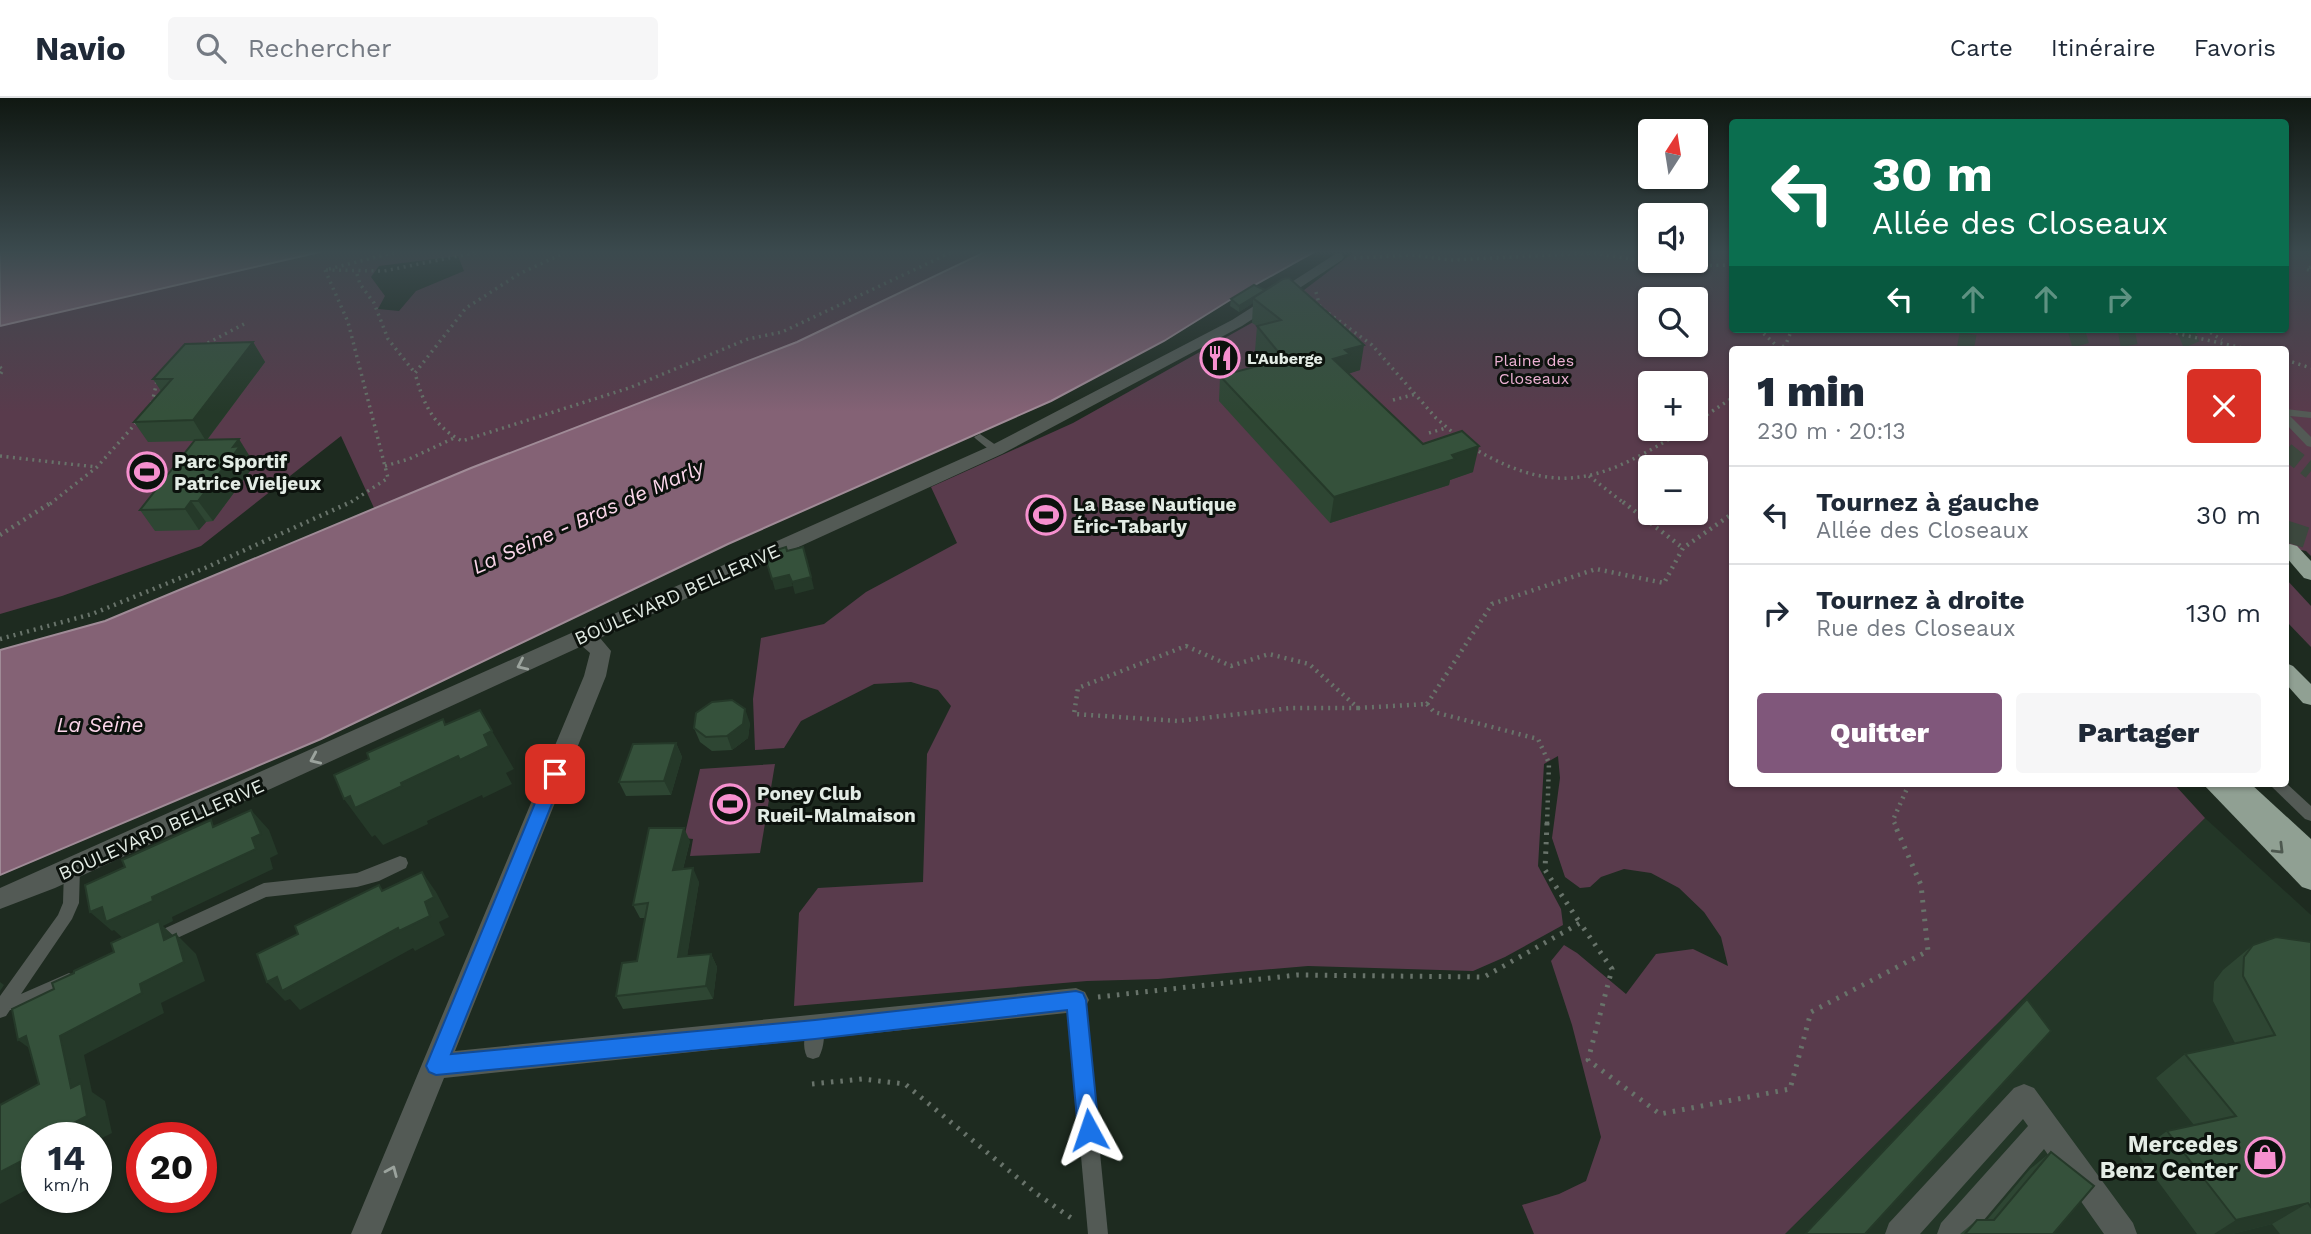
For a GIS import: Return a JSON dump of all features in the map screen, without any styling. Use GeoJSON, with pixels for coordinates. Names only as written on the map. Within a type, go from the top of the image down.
{"type":"FeatureCollection","features":[{"type":"Feature","properties":{"kind":"highway"},"geometry":{"type":"LineString","coordinates":[[2290,550],[2311,573]]}},
{"type":"Feature","properties":{"kind":"highway"},"geometry":{"type":"LineString","coordinates":[[2289,674],[2311,697]]}},
{"type":"Feature","properties":{"kind":"highway"},"geometry":{"type":"LineString","coordinates":[[2217,787],[2311,880]]}},
{"type":"Feature","properties":{"kind":"highway"},"geometry":{"type":"LineString","coordinates":[[2239,787],[2311,853]]}},
{"type":"Feature","properties":{"kind":"street","name":"BOULEVARD BELLERIVE"},"geometry":{"type":"LineString","coordinates":[[0,899],[72,869],[996,450],[1237,323],[1264,305]]}},
{"type":"Feature","properties":{"kind":"street"},"geometry":{"type":"LineString","coordinates":[[366,1234],[595,676],[601,651],[584,636]]}},
{"type":"Feature","properties":{"kind":"street"},"geometry":{"type":"LineString","coordinates":[[436,1066],[814,1040],[1076,1000]]}},
{"type":"Feature","properties":{"kind":"street"},"geometry":{"type":"LineString","coordinates":[[1900,1234],[2024,1097],[2122,1234]]}},
{"type":"Feature","properties":{"kind":"street"},"geometry":{"type":"LineString","coordinates":[[1952,1234],[2045,1127]]}},
{"type":"Feature","properties":{"kind":"lane"},"geometry":{"type":"LineString","coordinates":[[2289,412],[2311,415]]}},
{"type":"Feature","properties":{"kind":"lane"},"geometry":{"type":"LineString","coordinates":[[2289,421],[2311,443]]}},
{"type":"Feature","properties":{"kind":"lane"},"geometry":{"type":"LineString","coordinates":[[980,436],[996,450]]}},
{"type":"Feature","properties":{"kind":"lane"},"geometry":{"type":"LineString","coordinates":[[2280,787],[2311,815]]}},
{"type":"Feature","properties":{"kind":"lane"},"geometry":{"type":"LineString","coordinates":[[138,949],[264,890],[357,880],[373,876],[400,863]]}},
{"type":"Feature","properties":{"kind":"lane"},"geometry":{"type":"LineString","coordinates":[[3,1006],[64,919],[71,903],[72,869]]}},
{"type":"Feature","properties":{"kind":"lane"},"geometry":{"type":"LineString","coordinates":[[3,1006],[25,1002],[88,972]]}},
{"type":"Feature","properties":{"kind":"lane"},"geometry":{"type":"LineString","coordinates":[[1076,1000],[1090,1230]]}},
{"type":"Feature","properties":{"kind":"path"},"geometry":{"type":"LineString","coordinates":[[0,639],[92,614],[346,505],[388,478],[348,322],[340,305]]}},
{"type":"Feature","properties":{"kind":"path"},"geometry":{"type":"LineString","coordinates":[[375,305],[388,339],[415,373],[424,406],[446,434],[463,441],[590,402],[655,378],[730,343],[755,335],[782,332],[840,305]]}},
{"type":"Feature","properties":{"kind":"path"},"geometry":{"type":"LineString","coordinates":[[415,373],[471,305]]}},
{"type":"Feature","properties":{"kind":"path"},"geometry":{"type":"LineString","coordinates":[[1319,305],[1372,345],[1460,439]]}},
{"type":"Feature","properties":{"kind":"path"},"geometry":{"type":"LineString","coordinates":[[195,350],[244,324]]}},
{"type":"Feature","properties":{"kind":"path"},"geometry":{"type":"LineString","coordinates":[[1763,333],[1777,346]]}},
{"type":"Feature","properties":{"kind":"path"},"geometry":{"type":"LineString","coordinates":[[2176,333],[2237,346]]}},
{"type":"Feature","properties":{"kind":"path"},"geometry":{"type":"LineString","coordinates":[[2212,333],[2233,346]]}},
{"type":"Feature","properties":{"kind":"path"},"geometry":{"type":"LineString","coordinates":[[1362,348],[1372,345]]}},
{"type":"Feature","properties":{"kind":"path"},"geometry":{"type":"LineString","coordinates":[[2289,361],[2311,368]]}},
{"type":"Feature","properties":{"kind":"path"},"geometry":{"type":"LineString","coordinates":[[0,367],[3,370],[0,375]]}},
{"type":"Feature","properties":{"kind":"path"},"geometry":{"type":"LineString","coordinates":[[152,405],[160,374]]}},
{"type":"Feature","properties":{"kind":"path"},"geometry":{"type":"LineString","coordinates":[[1394,400],[1416,394]]}},
{"type":"Feature","properties":{"kind":"path"},"geometry":{"type":"LineString","coordinates":[[1708,414],[1729,400]]}},
{"type":"Feature","properties":{"kind":"path"},"geometry":{"type":"LineString","coordinates":[[0,535],[43,509],[97,467],[145,413]]}},
{"type":"Feature","properties":{"kind":"path"},"geometry":{"type":"LineString","coordinates":[[1429,433],[1447,428]]}},
{"type":"Feature","properties":{"kind":"path"},"geometry":{"type":"LineString","coordinates":[[385,466],[409,459],[455,438]]}},
{"type":"Feature","properties":{"kind":"path"},"geometry":{"type":"LineString","coordinates":[[1469,446],[1524,475],[1564,481],[1637,460],[1667,441]]}},
{"type":"Feature","properties":{"kind":"path"},"geometry":{"type":"LineString","coordinates":[[0,456],[97,467]]}},
{"type":"Feature","properties":{"kind":"path"},"geometry":{"type":"LineString","coordinates":[[1588,476],[1683,548]]}},
{"type":"Feature","properties":{"kind":"path"},"geometry":{"type":"LineString","coordinates":[[1427,704],[1492,604],[1596,569],[1664,583],[1683,548],[1729,516]]}},
{"type":"Feature","properties":{"kind":"path"},"geometry":{"type":"LineString","coordinates":[[1358,708],[1309,664],[1269,653],[1231,666],[1186,646],[1078,688],[1074,713],[1178,721],[1292,708],[1358,708],[1427,704]]}},
{"type":"Feature","properties":{"kind":"path"},"geometry":{"type":"LineString","coordinates":[[1427,704],[1434,712],[1538,739],[1549,763],[1545,870],[1612,969],[1588,1060],[1660,1114],[1790,1089],[1811,1012],[1928,951],[1921,885],[1893,820],[1908,787]]}},
{"type":"Feature","properties":{"kind":"path"},"geometry":{"type":"LineString","coordinates":[[1076,1000],[1297,975],[1485,977],[1580,923]]}},
{"type":"Feature","properties":{"kind":"path"},"geometry":{"type":"LineString","coordinates":[[812,1084],[862,1079],[905,1084],[1037,1194],[1090,1230]]}},
{"type":"Feature","properties":{"kind":"shaded area"},"geometry":{"type":"Polygon","coordinates":[[[2205,818],[2311,915],[2311,1234],[1785,1234],[2205,818]]]}},
{"type":"Feature","properties":{"kind":"green space"},"geometry":{"type":"Polygon","coordinates":[[[91,305],[380,305],[378,309],[399,311],[404,305],[874,305],[797,342],[374,508],[341,436],[201,546],[62,596],[0,614],[0,326],[91,305]]]}},
{"type":"Feature","properties":{"kind":"green space","name":"Plaine des Closeaux"},"geometry":{"type":"Polygon","coordinates":[[[1283,305],[1638,305],[1638,357],[1708,357],[1708,305],[1729,305],[1729,333],[2289,333],[2289,305],[2311,305],[2311,556],[2306,551],[2289,548],[2289,346],[1729,346],[1729,787],[2177,787],[2205,818],[1785,1234],[1534,1234],[1522,1205],[1559,1194],[1586,1181],[1601,1137],[1572,1025],[1551,961],[1564,945],[1626,994],[1656,954],[1693,949],[1728,966],[1721,937],[1704,912],[1679,888],[1651,873],[1624,869],[1601,877],[1590,887],[1580,888],[1565,877],[1552,838],[1560,778],[1558,756],[1544,764],[1538,866],[1561,909],[1563,925],[1473,971],[1308,966],[1158,979],[1087,981],[794,1006],[799,913],[818,888],[923,882],[927,754],[951,706],[938,690],[911,682],[874,684],[801,721],[784,748],[755,750],[753,699],[761,638],[824,624],[866,592],[957,543],[931,487],[1073,423],[1283,305]]]}},
{"type":"Feature","properties":{"kind":"green space"},"geometry":{"type":"Polygon","coordinates":[[[2289,582],[2311,606],[2311,647],[2289,624],[2289,582]]]}},
{"type":"Feature","properties":{"kind":"green space","name":"Poney Club Rueil-Malmaison"},"geometry":{"type":"Polygon","coordinates":[[[775,764],[760,853],[690,856],[693,839],[684,838],[700,769],[775,764]]]}},
{"type":"Feature","properties":{"kind":"water"},"geometry":{"type":"Polygon","coordinates":[[[0,305],[91,305],[0,326],[0,305]]]}},
{"type":"Feature","properties":{"kind":"water","name":"La Seine"},"geometry":{"type":"Polygon","coordinates":[[[874,305],[1222,305],[1164,341],[1051,401],[728,544],[321,739],[0,875],[0,650],[105,621],[471,468],[797,342],[874,305]]]}},
{"type":"Feature","properties":{"kind":"building"},"geometry":{"type":"Polygon","coordinates":[[[1262,305],[1319,305],[1364,345],[1345,350],[1350,354],[1333,359],[1423,444],[1462,431],[1479,446],[1452,455],[1455,459],[1334,497],[1220,376],[1284,359],[1257,326],[1281,320],[1262,305]]]}},
{"type":"Feature","properties":{"kind":"building"},"geometry":{"type":"Polygon","coordinates":[[[253,342],[193,420],[134,422],[172,379],[153,379],[185,344],[253,342]]]}},
{"type":"Feature","properties":{"kind":"building"},"geometry":{"type":"Polygon","coordinates":[[[239,439],[233,447],[240,446],[198,501],[191,501],[185,509],[140,510],[195,440],[239,439]]]}},
{"type":"Feature","properties":{"kind":"building"},"geometry":{"type":"Polygon","coordinates":[[[786,547],[787,551],[803,547],[811,577],[792,582],[789,575],[772,579],[764,554],[786,547]]]}},
{"type":"Feature","properties":{"kind":"building"},"geometry":{"type":"Polygon","coordinates":[[[732,700],[745,709],[743,724],[727,736],[706,737],[694,728],[696,713],[712,702],[732,700]]]}},
{"type":"Feature","properties":{"kind":"building"},"geometry":{"type":"Polygon","coordinates":[[[480,710],[492,731],[484,735],[489,746],[460,760],[458,756],[355,808],[350,796],[344,799],[334,775],[369,759],[367,753],[443,719],[445,725],[480,710]]]}},
{"type":"Feature","properties":{"kind":"building"},"geometry":{"type":"Polygon","coordinates":[[[676,743],[664,781],[619,782],[633,744],[676,743]]]}},
{"type":"Feature","properties":{"kind":"building"},"geometry":{"type":"Polygon","coordinates":[[[251,810],[261,834],[252,838],[256,849],[152,897],[153,901],[106,922],[102,907],[90,912],[85,885],[125,867],[122,860],[211,820],[213,827],[251,810]]]}},
{"type":"Feature","properties":{"kind":"building"},"geometry":{"type":"Polygon","coordinates":[[[649,828],[684,828],[673,870],[693,868],[678,957],[711,954],[706,986],[616,996],[622,963],[637,961],[648,903],[633,905],[649,828]]]}},
{"type":"Feature","properties":{"kind":"building"},"geometry":{"type":"Polygon","coordinates":[[[422,872],[434,897],[425,902],[430,916],[399,931],[398,928],[282,991],[277,977],[267,982],[257,954],[298,934],[295,926],[379,885],[382,891],[422,872]]]}},
{"type":"Feature","properties":{"kind":"building"},"geometry":{"type":"Polygon","coordinates":[[[159,921],[164,940],[176,934],[184,962],[140,984],[142,993],[60,1036],[71,1088],[81,1083],[87,1116],[76,1122],[21,1122],[21,1161],[0,1172],[0,1105],[39,1084],[26,1036],[18,1040],[12,1009],[54,989],[52,983],[114,952],[111,943],[159,921]]]}},
{"type":"Feature","properties":{"kind":"building","name":"Mercedes Benz Center"},"geometry":{"type":"Polygon","coordinates":[[[2276,937],[2311,942],[2311,1207],[2308,1203],[2236,1220],[2167,1131],[2236,1116],[2185,1054],[2275,1035],[2243,976],[2244,957],[2253,945],[2276,937]]]}},
{"type":"Feature","properties":{"kind":"building"},"geometry":{"type":"Polygon","coordinates":[[[2027,999],[2051,1031],[1865,1234],[1805,1234],[2027,999]]]}},
{"type":"Feature","properties":{"kind":"building"},"geometry":{"type":"Polygon","coordinates":[[[2051,1152],[2094,1186],[2053,1234],[1965,1234],[1977,1220],[1994,1220],[2051,1152]]]}},
{"type":"Feature","properties":{"kind":"tunnel"},"geometry":{"type":"LineString","coordinates":[[1966,346],[1968,333]]}},
{"type":"Feature","properties":{"kind":"tunnel"},"geometry":{"type":"LineString","coordinates":[[2077,333],[2081,346]]}},
{"type":"Feature","properties":{"kind":"tunnel"},"geometry":{"type":"LineString","coordinates":[[2127,333],[2129,346]]}},
{"type":"Feature","properties":{"kind":"tunnel"},"geometry":{"type":"LineString","coordinates":[[2187,333],[2192,346]]}},
{"type":"Feature","properties":{"kind":"tunnel"},"geometry":{"type":"LineString","coordinates":[[2289,453],[2311,471]]}},
{"type":"Feature","properties":{"kind":"tunnel"},"geometry":{"type":"LineString","coordinates":[[2289,532],[2311,539]]}},
{"type":"Feature","properties":{"kind":"place","name":"L'Auberge"},"geometry":{"type":"Point","coordinates":[1220,358]}},
{"type":"Feature","properties":{"kind":"place","name":"Parc Sportif Patrice Vieljeux"},"geometry":{"type":"Point","coordinates":[147,472]}},
{"type":"Feature","properties":{"kind":"place","name":"La Base Nautique Éric-Tabarly"},"geometry":{"type":"Point","coordinates":[1046,515]}},
{"type":"Feature","properties":{"kind":"place","name":"Poney Club Rueil-Malmaison"},"geometry":{"type":"Point","coordinates":[730,804]}},
{"type":"Feature","properties":{"kind":"place","name":"Mercedes Benz Center"},"geometry":{"type":"Point","coordinates":[2265,1157]}},
{"type":"Feature","properties":{"kind":"route"},"geometry":{"type":"LineString","coordinates":[[555,774],[436,1066],[815,1030],[1076,1000],[1089,1130]]}},
{"type":"Feature","properties":{"kind":"water label","name":"La Seine - Bras de Marly"},"geometry":{"type":"Point","coordinates":[588,517]}}]}
